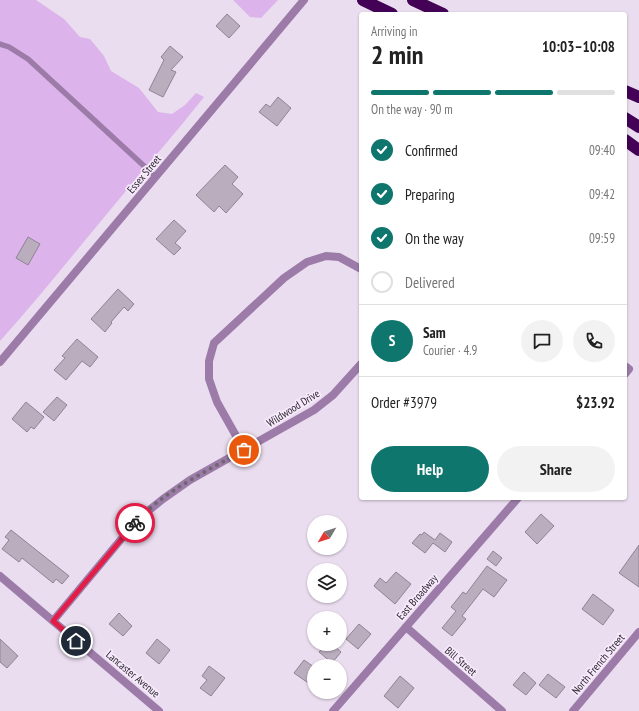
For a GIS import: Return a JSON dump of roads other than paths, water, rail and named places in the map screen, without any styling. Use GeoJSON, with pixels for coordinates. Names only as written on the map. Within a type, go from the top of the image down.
{"type":"FeatureCollection","features":[{"type":"Feature","properties":{"kind":"highway"},"geometry":{"type":"LineString","coordinates":[[363,0],[388,12]]}},
{"type":"Feature","properties":{"kind":"highway"},"geometry":{"type":"LineString","coordinates":[[413,0],[439,12]]}},
{"type":"Feature","properties":{"kind":"highway"},"geometry":{"type":"LineString","coordinates":[[627,92],[639,97]]}},
{"type":"Feature","properties":{"kind":"highway"},"geometry":{"type":"LineString","coordinates":[[627,119],[639,127]]}},
{"type":"Feature","properties":{"kind":"highway"},"geometry":{"type":"LineString","coordinates":[[627,141],[639,150]]}},
{"type":"Feature","properties":{"kind":"street","name":"Essex Street"},"geometry":{"type":"LineString","coordinates":[[0,362],[304,0]]}},
{"type":"Feature","properties":{"kind":"street"},"geometry":{"type":"LineString","coordinates":[[244,450],[217,402],[209,379],[208,361],[214,343],[284,278],[307,262],[326,256],[339,257],[359,268]]}},
{"type":"Feature","properties":{"kind":"street","name":"Wildwood Drive"},"geometry":{"type":"LineString","coordinates":[[53,621],[138,519],[190,480],[314,410],[333,395],[359,366]]}},
{"type":"Feature","properties":{"kind":"street","name":"East Broadway"},"geometry":{"type":"LineString","coordinates":[[333,711],[516,500]]}},
{"type":"Feature","properties":{"kind":"street","name":"Lancaster Avenue"},"geometry":{"type":"LineString","coordinates":[[0,576],[160,711]]}},
{"type":"Feature","properties":{"kind":"street","name":"Bill Street"},"geometry":{"type":"LineString","coordinates":[[406,627],[502,711]]}},
{"type":"Feature","properties":{"kind":"street","name":"North French Street"},"geometry":{"type":"LineString","coordinates":[[573,711],[639,632]]}},
{"type":"Feature","properties":{"kind":"lane"},"geometry":{"type":"LineString","coordinates":[[0,44],[9,47],[28,59],[156,177]]}}]}
